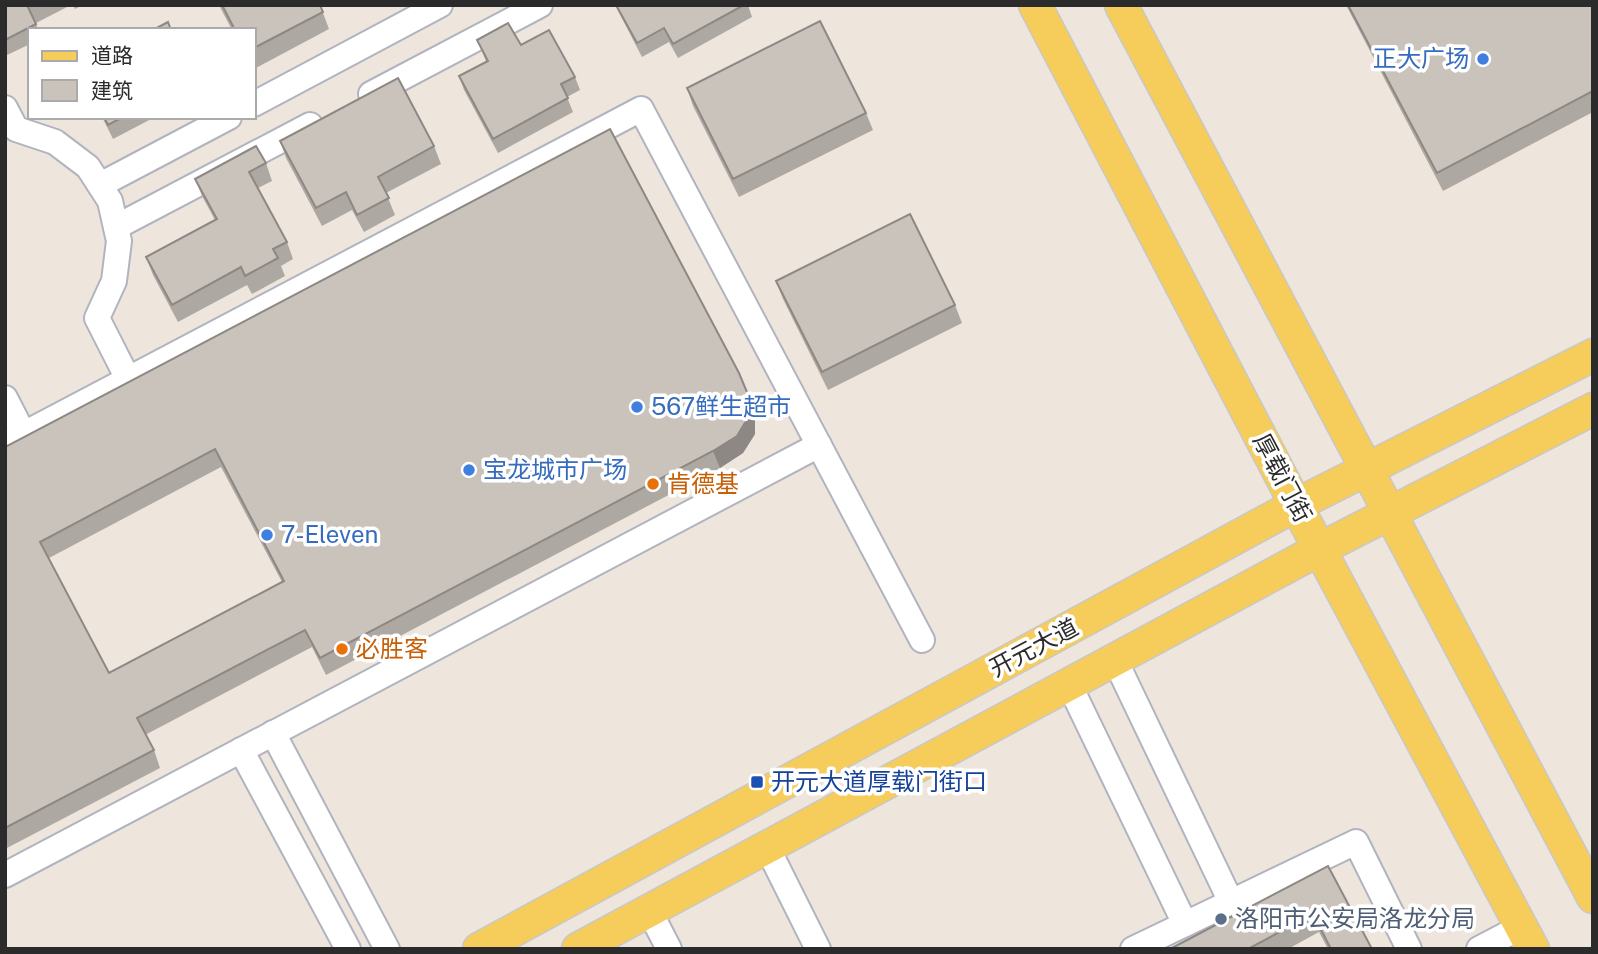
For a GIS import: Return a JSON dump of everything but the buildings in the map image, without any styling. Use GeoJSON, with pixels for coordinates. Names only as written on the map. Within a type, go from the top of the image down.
{"type":"FeatureCollection","features":[{"type":"Feature","properties":{"kind":"main road","name":"厚载门街"},"geometry":{"type":"LineString","coordinates":[[1035,5],[1527,938]]}},
{"type":"Feature","properties":{"kind":"main road"},"geometry":{"type":"LineString","coordinates":[[1121,5],[1593,897]]}},
{"type":"Feature","properties":{"kind":"main road","name":"开元大道"},"geometry":{"type":"LineString","coordinates":[[479,949],[1297,505],[1593,355]]}},
{"type":"Feature","properties":{"kind":"main road","name":"开元大道"},"geometry":{"type":"LineString","coordinates":[[578,949],[1320,549],[1593,409]]}},
{"type":"Feature","properties":{"kind":"street"},"geometry":{"type":"LineString","coordinates":[[256,103],[440,5]]}},
{"type":"Feature","properties":{"kind":"street"},"geometry":{"type":"LineString","coordinates":[[116,227],[540,5]]}},
{"type":"Feature","properties":{"kind":"street"},"geometry":{"type":"LineString","coordinates":[[5,108],[16,129],[55,142],[88,167],[110,201],[119,241],[114,281],[97,318],[128,379]]}},
{"type":"Feature","properties":{"kind":"street"},"geometry":{"type":"LineString","coordinates":[[5,398],[15,439],[640,108],[922,640]]}},
{"type":"Feature","properties":{"kind":"street"},"geometry":{"type":"LineString","coordinates":[[100,185],[225,119]]}},
{"type":"Feature","properties":{"kind":"street"},"geometry":{"type":"LineString","coordinates":[[5,874],[819,445]]}},
{"type":"Feature","properties":{"kind":"street"},"geometry":{"type":"LineString","coordinates":[[1115,660],[1231,902]]}},
{"type":"Feature","properties":{"kind":"street"},"geometry":{"type":"LineString","coordinates":[[1069,684],[1185,924]]}},
{"type":"Feature","properties":{"kind":"street"},"geometry":{"type":"LineString","coordinates":[[273,733],[387,949]]}},
{"type":"Feature","properties":{"kind":"street"},"geometry":{"type":"LineString","coordinates":[[241,750],[348,949]]}},
{"type":"Feature","properties":{"kind":"street"},"geometry":{"type":"LineString","coordinates":[[1133,949],[1356,842],[1409,949]]}},
{"type":"Feature","properties":{"kind":"street"},"geometry":{"type":"LineString","coordinates":[[766,847],[818,949]]}},
{"type":"Feature","properties":{"kind":"street"},"geometry":{"type":"LineString","coordinates":[[649,910],[669,949]]}},
{"type":"Feature","properties":{"kind":"street"},"geometry":{"type":"LineString","coordinates":[[1479,949],[1527,938]]}},
{"type":"Feature","properties":{"kind":"place","name":"正大广场"},"geometry":{"type":"Point","coordinates":[1483,59]}},
{"type":"Feature","properties":{"kind":"place","name":"567鲜生超市"},"geometry":{"type":"Point","coordinates":[637,407]}},
{"type":"Feature","properties":{"kind":"place","name":"宝龙城市广场"},"geometry":{"type":"Point","coordinates":[469,470]}},
{"type":"Feature","properties":{"kind":"place","name":"肯德基"},"geometry":{"type":"Point","coordinates":[653,484]}},
{"type":"Feature","properties":{"kind":"place","name":"7-Eleven"},"geometry":{"type":"Point","coordinates":[267,535]}},
{"type":"Feature","properties":{"kind":"place","name":"必胜客"},"geometry":{"type":"Point","coordinates":[342,649]}},
{"type":"Feature","properties":{"kind":"place","name":"开元大道厚载门街口"},"geometry":{"type":"Point","coordinates":[757,782]}},
{"type":"Feature","properties":{"kind":"place","name":"洛阳市公安局洛龙分局"},"geometry":{"type":"Point","coordinates":[1221,919]}}]}
